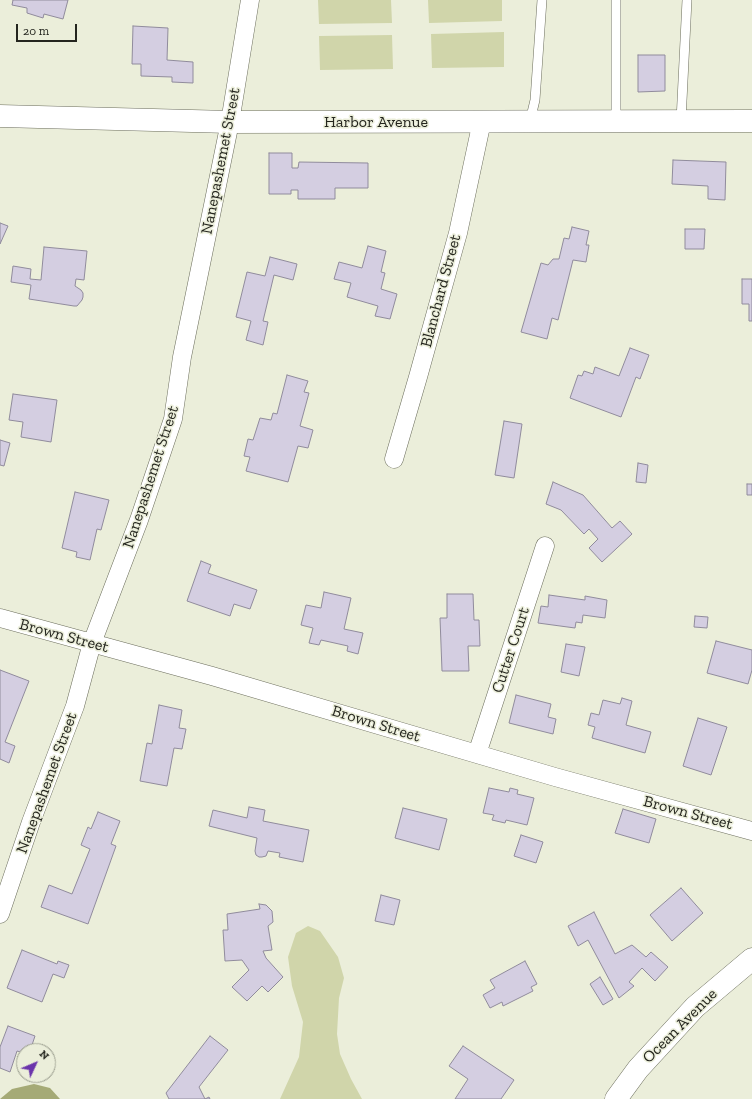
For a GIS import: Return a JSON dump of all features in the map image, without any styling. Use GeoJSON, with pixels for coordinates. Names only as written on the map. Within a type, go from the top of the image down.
{"type":"FeatureCollection","features":[{"type":"Feature","properties":{"kind":"main road","name":"Harbor Avenue"},"geometry":{"type":"LineString","coordinates":[[0,116],[230,122],[752,121]]}},
{"type":"Feature","properties":{"kind":"main road","name":"Ocean Avenue"},"geometry":{"type":"LineString","coordinates":[[616,1099],[638,1069],[695,1007],[752,959]]}},
{"type":"Feature","properties":{"kind":"street","name":"Nanepashemet Street"},"geometry":{"type":"LineString","coordinates":[[0,914],[31,822],[75,706],[92,643],[139,520],[173,419],[182,357],[230,122],[250,0]]}},
{"type":"Feature","properties":{"kind":"street","name":"Blanchard Street"},"geometry":{"type":"LineString","coordinates":[[394,459],[458,233],[482,122]]}},
{"type":"Feature","properties":{"kind":"street","name":"Cutter Court"},"geometry":{"type":"LineString","coordinates":[[477,754],[545,546]]}},
{"type":"Feature","properties":{"kind":"street","name":"Brown Street"},"geometry":{"type":"LineString","coordinates":[[0,618],[220,678],[562,779],[752,831]]}},
{"type":"Feature","properties":{"kind":"lane"},"geometry":{"type":"LineString","coordinates":[[530,121],[535,100],[542,0]]}},
{"type":"Feature","properties":{"kind":"lane"},"geometry":{"type":"LineString","coordinates":[[616,0],[616,122]]}},
{"type":"Feature","properties":{"kind":"lane"},"geometry":{"type":"LineString","coordinates":[[682,121],[687,0]]}},
{"type":"Feature","properties":{"kind":"shaded area"},"geometry":{"type":"Polygon","coordinates":[[[318,0],[391,0],[392,23],[319,24],[318,0]]]}},
{"type":"Feature","properties":{"kind":"shaded area"},"geometry":{"type":"Polygon","coordinates":[[[428,0],[502,0],[502,21],[429,23],[428,0]]]}},
{"type":"Feature","properties":{"kind":"shaded area"},"geometry":{"type":"Polygon","coordinates":[[[504,32],[504,67],[432,68],[431,34],[504,32]]]}},
{"type":"Feature","properties":{"kind":"shaded area"},"geometry":{"type":"Polygon","coordinates":[[[392,35],[393,69],[320,70],[319,36],[392,35]]]}},
{"type":"Feature","properties":{"kind":"shaded area"},"geometry":{"type":"Polygon","coordinates":[[[308,926],[320,931],[338,957],[344,978],[339,998],[337,1034],[340,1054],[362,1099],[280,1099],[299,1057],[303,1022],[292,986],[288,957],[296,933],[308,926]]]}},
{"type":"Feature","properties":{"kind":"shaded area"},"geometry":{"type":"Polygon","coordinates":[[[34,1084],[50,1088],[60,1099],[0,1099],[12,1089],[34,1084]]]}},
{"type":"Feature","properties":{"kind":"building"},"geometry":{"type":"Polygon","coordinates":[[[13,0],[68,0],[63,19],[44,14],[43,18],[27,13],[27,8],[12,5],[13,0]]]}},
{"type":"Feature","properties":{"kind":"building"},"geometry":{"type":"Polygon","coordinates":[[[133,26],[168,28],[167,60],[193,62],[193,83],[172,82],[172,77],[141,76],[141,64],[132,64],[133,26]]]}},
{"type":"Feature","properties":{"kind":"building"},"geometry":{"type":"Polygon","coordinates":[[[638,55],[665,55],[665,91],[638,92],[638,55]]]}},
{"type":"Feature","properties":{"kind":"building"},"geometry":{"type":"Polygon","coordinates":[[[269,153],[292,153],[292,168],[298,168],[299,162],[368,163],[368,188],[335,188],[335,199],[298,199],[298,190],[291,190],[291,194],[269,194],[269,153]]]}},
{"type":"Feature","properties":{"kind":"building"},"geometry":{"type":"Polygon","coordinates":[[[673,160],[726,162],[725,200],[708,199],[708,186],[672,184],[673,160]]]}},
{"type":"Feature","properties":{"kind":"building"},"geometry":{"type":"Polygon","coordinates":[[[0,223],[8,226],[0,244],[0,223]]]}},
{"type":"Feature","properties":{"kind":"building"},"geometry":{"type":"Polygon","coordinates":[[[572,227],[589,231],[586,245],[589,245],[586,262],[573,260],[558,320],[552,318],[547,339],[521,332],[541,263],[548,265],[553,259],[559,259],[564,238],[569,239],[572,227]]]}},
{"type":"Feature","properties":{"kind":"building"},"geometry":{"type":"Polygon","coordinates":[[[685,229],[705,229],[704,249],[685,249],[685,229]]]}},
{"type":"Feature","properties":{"kind":"building"},"geometry":{"type":"Polygon","coordinates":[[[368,246],[386,251],[381,272],[385,273],[381,289],[397,294],[390,319],[375,316],[378,306],[347,297],[351,283],[334,279],[339,262],[362,268],[368,246]]]}},
{"type":"Feature","properties":{"kind":"building"},"geometry":{"type":"Polygon","coordinates":[[[44,247],[87,251],[84,280],[76,279],[75,286],[83,293],[82,300],[77,306],[29,299],[31,285],[11,282],[13,266],[31,269],[30,279],[41,280],[44,247]]]}},
{"type":"Feature","properties":{"kind":"building"},"geometry":{"type":"Polygon","coordinates":[[[270,257],[297,264],[293,280],[274,275],[263,321],[268,322],[263,345],[246,340],[251,321],[236,317],[247,272],[265,276],[270,257]]]}},
{"type":"Feature","properties":{"kind":"building"},"geometry":{"type":"Polygon","coordinates":[[[742,279],[752,279],[752,321],[749,321],[749,304],[742,304],[742,279]]]}},
{"type":"Feature","properties":{"kind":"building"},"geometry":{"type":"Polygon","coordinates":[[[630,348],[649,355],[640,379],[636,377],[621,417],[570,398],[578,375],[582,376],[584,371],[593,374],[595,367],[619,376],[630,348]]]}},
{"type":"Feature","properties":{"kind":"building"},"geometry":{"type":"Polygon","coordinates":[[[287,375],[308,381],[304,392],[309,393],[300,426],[313,430],[308,448],[298,446],[288,482],[246,471],[250,457],[244,456],[248,439],[253,440],[260,418],[271,420],[273,413],[277,414],[287,375]]]}},
{"type":"Feature","properties":{"kind":"building"},"geometry":{"type":"Polygon","coordinates":[[[13,394],[57,400],[51,442],[21,437],[23,422],[9,420],[13,394]]]}},
{"type":"Feature","properties":{"kind":"building"},"geometry":{"type":"Polygon","coordinates":[[[504,421],[522,424],[514,478],[495,475],[504,421]]]}},
{"type":"Feature","properties":{"kind":"building"},"geometry":{"type":"Polygon","coordinates":[[[0,440],[10,443],[4,466],[0,465],[0,440]]]}},
{"type":"Feature","properties":{"kind":"building"},"geometry":{"type":"Polygon","coordinates":[[[638,463],[648,465],[646,483],[636,482],[638,463]]]}},
{"type":"Feature","properties":{"kind":"building"},"geometry":{"type":"Polygon","coordinates":[[[553,482],[583,495],[612,528],[620,521],[632,534],[602,562],[589,548],[598,539],[589,529],[584,534],[561,510],[546,504],[553,482]]]}},
{"type":"Feature","properties":{"kind":"building"},"geometry":{"type":"Polygon","coordinates":[[[747,484],[752,484],[752,495],[747,495],[747,484]]]}},
{"type":"Feature","properties":{"kind":"building"},"geometry":{"type":"Polygon","coordinates":[[[75,492],[109,500],[101,530],[97,529],[90,560],[76,557],[77,552],[62,548],[75,492]]]}},
{"type":"Feature","properties":{"kind":"building"},"geometry":{"type":"Polygon","coordinates":[[[201,561],[211,565],[208,573],[257,590],[250,609],[234,604],[230,616],[187,601],[201,561]]]}},
{"type":"Feature","properties":{"kind":"building"},"geometry":{"type":"Polygon","coordinates":[[[324,592],[351,598],[344,629],[363,633],[358,654],[347,651],[348,646],[321,640],[319,645],[309,643],[313,628],[301,625],[306,605],[321,608],[324,592]]]}},
{"type":"Feature","properties":{"kind":"building"},"geometry":{"type":"Polygon","coordinates":[[[447,594],[473,594],[474,620],[479,620],[480,646],[468,646],[469,671],[442,671],[440,618],[447,618],[447,594]]]}},
{"type":"Feature","properties":{"kind":"building"},"geometry":{"type":"Polygon","coordinates":[[[549,595],[585,600],[585,596],[607,600],[605,618],[583,615],[582,623],[576,622],[575,628],[538,623],[541,606],[548,607],[549,595]]]}},
{"type":"Feature","properties":{"kind":"building"},"geometry":{"type":"Polygon","coordinates":[[[695,616],[708,617],[707,628],[694,627],[695,616]]]}},
{"type":"Feature","properties":{"kind":"building"},"geometry":{"type":"Polygon","coordinates":[[[716,641],[752,650],[752,670],[748,684],[707,673],[716,641]]]}},
{"type":"Feature","properties":{"kind":"building"},"geometry":{"type":"Polygon","coordinates":[[[566,644],[585,647],[579,676],[561,672],[566,644]]]}},
{"type":"Feature","properties":{"kind":"building"},"geometry":{"type":"Polygon","coordinates":[[[0,670],[29,681],[5,742],[15,746],[9,763],[0,759],[0,670]]]}},
{"type":"Feature","properties":{"kind":"building"},"geometry":{"type":"Polygon","coordinates":[[[516,695],[551,704],[548,717],[556,719],[553,734],[509,723],[516,695]]]}},
{"type":"Feature","properties":{"kind":"building"},"geometry":{"type":"Polygon","coordinates":[[[622,698],[632,701],[626,725],[651,732],[645,753],[592,738],[595,727],[588,725],[591,713],[599,715],[603,700],[620,704],[622,698]]]}},
{"type":"Feature","properties":{"kind":"building"},"geometry":{"type":"Polygon","coordinates":[[[159,705],[182,710],[179,728],[186,729],[182,749],[174,748],[167,786],[140,781],[147,743],[152,744],[159,705]]]}},
{"type":"Feature","properties":{"kind":"building"},"geometry":{"type":"Polygon","coordinates":[[[698,718],[727,727],[711,775],[683,766],[698,718]]]}},
{"type":"Feature","properties":{"kind":"building"},"geometry":{"type":"Polygon","coordinates":[[[489,788],[509,792],[510,788],[518,790],[517,794],[534,798],[527,825],[506,820],[505,823],[492,820],[494,815],[483,813],[489,788]]]}},
{"type":"Feature","properties":{"kind":"building"},"geometry":{"type":"Polygon","coordinates":[[[249,807],[265,810],[263,821],[309,830],[303,862],[279,857],[280,853],[268,851],[266,856],[259,857],[256,855],[255,851],[257,838],[209,826],[213,810],[247,818],[249,807]]]}},
{"type":"Feature","properties":{"kind":"building"},"geometry":{"type":"Polygon","coordinates":[[[403,808],[447,819],[439,850],[395,838],[403,808]]]}},
{"type":"Feature","properties":{"kind":"building"},"geometry":{"type":"Polygon","coordinates":[[[623,809],[656,819],[649,843],[615,833],[623,809]]]}},
{"type":"Feature","properties":{"kind":"building"},"geometry":{"type":"Polygon","coordinates":[[[98,812],[120,821],[111,844],[116,846],[88,924],[41,907],[49,885],[72,894],[90,849],[81,845],[88,827],[91,829],[98,812]]]}},
{"type":"Feature","properties":{"kind":"building"},"geometry":{"type":"Polygon","coordinates":[[[521,835],[543,842],[536,863],[514,856],[521,835]]]}},
{"type":"Feature","properties":{"kind":"building"},"geometry":{"type":"Polygon","coordinates":[[[681,888],[703,913],[672,941],[650,915],[681,888]]]}},
{"type":"Feature","properties":{"kind":"building"},"geometry":{"type":"Polygon","coordinates":[[[381,895],[400,900],[394,925],[375,921],[381,895]]]}},
{"type":"Feature","properties":{"kind":"building"},"geometry":{"type":"Polygon","coordinates":[[[259,904],[266,905],[272,911],[273,922],[268,926],[272,950],[263,951],[266,958],[283,977],[268,992],[262,986],[247,1001],[232,987],[249,970],[242,960],[225,961],[223,930],[228,930],[227,914],[260,909],[259,904]]]}},
{"type":"Feature","properties":{"kind":"building"},"geometry":{"type":"Polygon","coordinates":[[[594,912],[615,954],[632,945],[646,957],[651,952],[668,967],[655,981],[642,968],[629,982],[634,986],[619,998],[588,940],[578,946],[568,926],[594,912]]]}},
{"type":"Feature","properties":{"kind":"building"},"geometry":{"type":"Polygon","coordinates":[[[22,950],[57,964],[58,961],[69,965],[64,978],[53,974],[42,1002],[7,988],[22,950]]]}},
{"type":"Feature","properties":{"kind":"building"},"geometry":{"type":"Polygon","coordinates":[[[525,961],[537,984],[531,987],[533,991],[503,1006],[502,1002],[490,1008],[483,995],[495,988],[490,980],[525,961]]]}},
{"type":"Feature","properties":{"kind":"building"},"geometry":{"type":"Polygon","coordinates":[[[600,977],[613,999],[603,1005],[590,984],[600,977]]]}},
{"type":"Feature","properties":{"kind":"building"},"geometry":{"type":"Polygon","coordinates":[[[8,1026],[35,1036],[33,1043],[16,1043],[16,1054],[10,1072],[0,1068],[0,1047],[8,1026]]]}},
{"type":"Feature","properties":{"kind":"building"},"geometry":{"type":"Polygon","coordinates":[[[210,1036],[228,1050],[199,1087],[205,1099],[169,1099],[166,1093],[210,1036]]]}},
{"type":"Feature","properties":{"kind":"building"},"geometry":{"type":"Polygon","coordinates":[[[463,1046],[514,1080],[501,1099],[455,1099],[468,1079],[449,1066],[463,1046]]]}}]}
